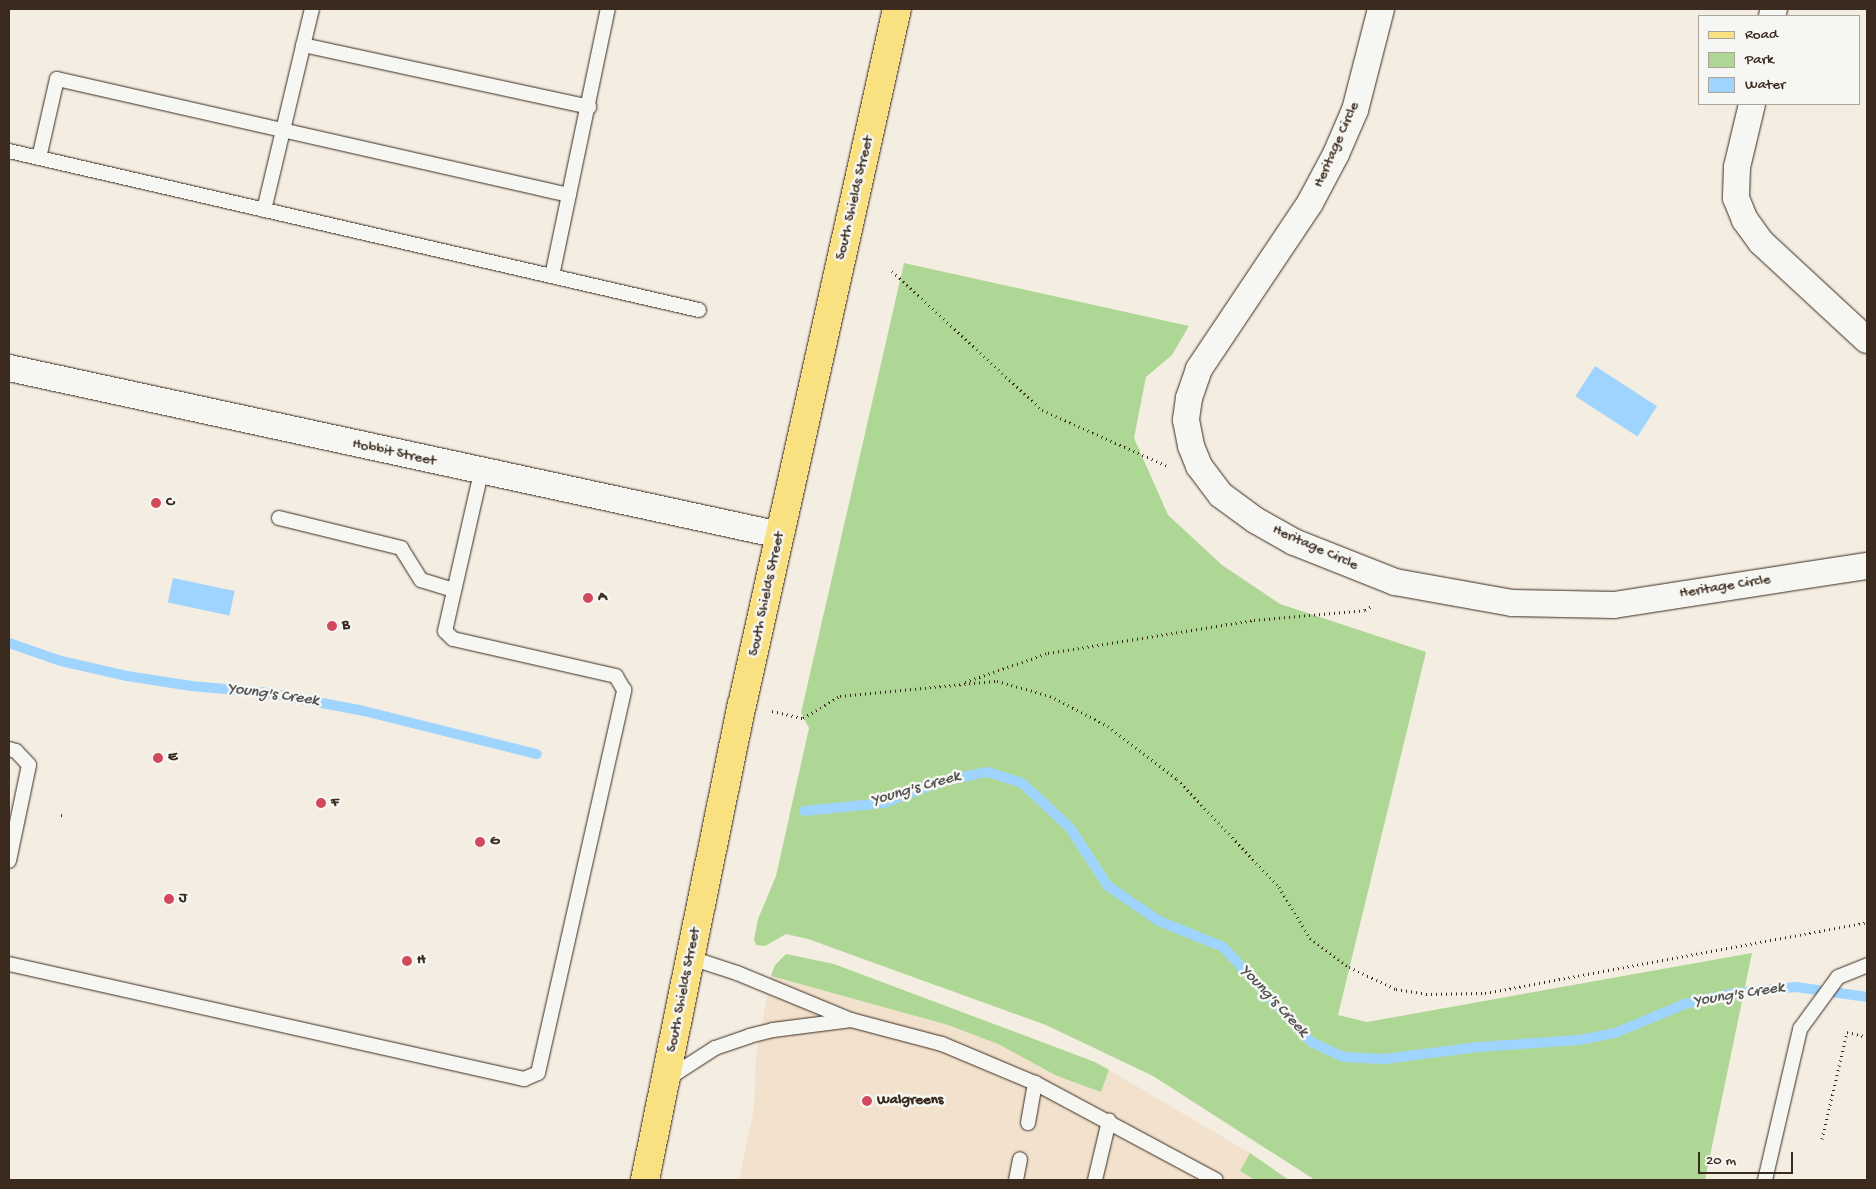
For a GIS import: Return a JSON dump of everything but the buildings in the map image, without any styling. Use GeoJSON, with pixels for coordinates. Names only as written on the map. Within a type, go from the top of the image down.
{"type":"FeatureCollection","features":[{"type":"Feature","properties":{"kind":"main road","name":"South Shields Street"},"geometry":{"type":"LineString","coordinates":[[645,1180],[742,705],[897,9]]}},
{"type":"Feature","properties":{"kind":"street","name":"Heritage Circle"},"geometry":{"type":"LineString","coordinates":[[1381,9],[1362,84],[1336,154],[1310,203],[1199,370],[1189,398],[1186,420],[1191,446],[1199,466],[1221,495],[1254,520],[1294,542],[1395,582],[1512,603],[1614,604],[1867,566]]}},
{"type":"Feature","properties":{"kind":"street"},"geometry":{"type":"LineString","coordinates":[[1752,105],[1737,167],[1736,198],[1745,220],[1761,242],[1867,340]]}},
{"type":"Feature","properties":{"kind":"street","name":"Hobbit Street"},"geometry":{"type":"LineString","coordinates":[[9,368],[481,472],[780,535]]}},
{"type":"Feature","properties":{"kind":"lane"},"geometry":{"type":"LineString","coordinates":[[264,210],[312,9]]}},
{"type":"Feature","properties":{"kind":"lane"},"geometry":{"type":"LineString","coordinates":[[552,276],[608,9]]}},
{"type":"Feature","properties":{"kind":"lane"},"geometry":{"type":"LineString","coordinates":[[303,45],[589,106]]}},
{"type":"Feature","properties":{"kind":"lane"},"geometry":{"type":"LineString","coordinates":[[39,158],[58,79],[569,195]]}},
{"type":"Feature","properties":{"kind":"lane"},"geometry":{"type":"LineString","coordinates":[[9,151],[699,310]]}},
{"type":"Feature","properties":{"kind":"lane"},"geometry":{"type":"LineString","coordinates":[[9,964],[524,1079],[538,1073],[624,690],[616,676],[453,639],[445,631],[481,472]]}},
{"type":"Feature","properties":{"kind":"lane"},"geometry":{"type":"LineString","coordinates":[[279,518],[401,548],[421,580],[454,590]]}},
{"type":"Feature","properties":{"kind":"lane"},"geometry":{"type":"LineString","coordinates":[[9,749],[16,751],[29,765],[9,861]]}},
{"type":"Feature","properties":{"kind":"lane"},"geometry":{"type":"LineString","coordinates":[[690,958],[737,973],[851,1020],[942,1044],[1035,1083],[1216,1180]]}},
{"type":"Feature","properties":{"kind":"lane"},"geometry":{"type":"LineString","coordinates":[[1765,1180],[1800,1030],[1838,976],[1867,964]]}},
{"type":"Feature","properties":{"kind":"lane"},"geometry":{"type":"LineString","coordinates":[[666,1079],[715,1048],[749,1036],[773,1030],[851,1020]]}},
{"type":"Feature","properties":{"kind":"lane"},"geometry":{"type":"LineString","coordinates":[[1028,1123],[1035,1083]]}},
{"type":"Feature","properties":{"kind":"lane"},"geometry":{"type":"LineString","coordinates":[[1095,1180],[1109,1121]]}},
{"type":"Feature","properties":{"kind":"lane"},"geometry":{"type":"LineString","coordinates":[[1016,1180],[1020,1159]]}},
{"type":"Feature","properties":{"kind":"path"},"geometry":{"type":"LineString","coordinates":[[892,271],[1042,410],[1172,469]]}},
{"type":"Feature","properties":{"kind":"path"},"geometry":{"type":"LineString","coordinates":[[960,684],[1048,652],[1254,620],[1365,610],[1378,603]]}},
{"type":"Feature","properties":{"kind":"path"},"geometry":{"type":"LineString","coordinates":[[742,705],[803,718],[840,696],[997,681],[1050,696],[1108,726],[1177,779],[1279,887],[1310,938],[1349,968],[1396,989],[1426,994],[1485,993],[1867,922]]}},
{"type":"Feature","properties":{"kind":"path"},"geometry":{"type":"LineString","coordinates":[[61,815],[66,816]]}},
{"type":"Feature","properties":{"kind":"path"},"geometry":{"type":"LineString","coordinates":[[1822,1139],[1847,1032],[1867,1037]]}},
{"type":"Feature","properties":{"kind":"shaded area"},"geometry":{"type":"Polygon","coordinates":[[[771,976],[948,1025],[998,1044],[1057,1076],[1101,1092],[1109,1070],[1250,1153],[1241,1171],[1255,1180],[739,1180],[754,1109],[756,1055],[771,976]]]}},
{"type":"Feature","properties":{"kind":"green space"},"geometry":{"type":"Polygon","coordinates":[[[904,263],[1189,326],[1172,355],[1146,377],[1134,438],[1168,515],[1222,565],[1280,604],[1426,652],[1338,1015],[1367,1022],[1752,953],[1705,1180],[1315,1180],[1153,1076],[1046,1025],[808,939],[786,934],[765,946],[756,945],[754,940],[758,919],[776,876],[809,728],[801,713],[904,263]]]}},
{"type":"Feature","properties":{"kind":"green space"},"geometry":{"type":"Polygon","coordinates":[[[786,954],[834,964],[1095,1062],[1109,1070],[1101,1092],[1057,1076],[998,1044],[948,1025],[771,976],[775,965],[786,954]]]}},
{"type":"Feature","properties":{"kind":"green space"},"geometry":{"type":"Polygon","coordinates":[[[1250,1153],[1289,1180],[1255,1180],[1240,1171],[1250,1153]]]}},
{"type":"Feature","properties":{"kind":"water"},"geometry":{"type":"Polygon","coordinates":[[[1595,366],[1657,406],[1637,436],[1575,396],[1595,366]]]}},
{"type":"Feature","properties":{"kind":"water"},"geometry":{"type":"Polygon","coordinates":[[[173,578],[235,591],[229,616],[168,602],[173,578]]]}},
{"type":"Feature","properties":{"kind":"waterway","name":"Young's Creek"},"geometry":{"type":"LineString","coordinates":[[9,643],[61,661],[127,676],[191,686],[269,693],[364,711],[537,754]]}},
{"type":"Feature","properties":{"kind":"waterway","name":"Young's Creek"},"geometry":{"type":"LineString","coordinates":[[804,811],[884,803],[942,781],[988,772],[1022,783],[1070,828],[1108,886],[1159,921],[1223,947],[1311,1042],[1343,1057],[1384,1059],[1478,1047],[1579,1040],[1615,1033],[1685,1004],[1735,993],[1796,987],[1867,997]]}},
{"type":"Feature","properties":{"kind":"place","name":"C"},"geometry":{"type":"Point","coordinates":[156,503]}},
{"type":"Feature","properties":{"kind":"place","name":"A"},"geometry":{"type":"Point","coordinates":[588,598]}},
{"type":"Feature","properties":{"kind":"place","name":"B"},"geometry":{"type":"Point","coordinates":[332,626]}},
{"type":"Feature","properties":{"kind":"place","name":"E"},"geometry":{"type":"Point","coordinates":[158,758]}},
{"type":"Feature","properties":{"kind":"place","name":"F"},"geometry":{"type":"Point","coordinates":[321,803]}},
{"type":"Feature","properties":{"kind":"place","name":"G"},"geometry":{"type":"Point","coordinates":[480,842]}},
{"type":"Feature","properties":{"kind":"place","name":"J"},"geometry":{"type":"Point","coordinates":[169,899]}},
{"type":"Feature","properties":{"kind":"place","name":"H"},"geometry":{"type":"Point","coordinates":[407,961]}},
{"type":"Feature","properties":{"kind":"place","name":"Walgreens"},"geometry":{"type":"Point","coordinates":[867,1101]}}]}
